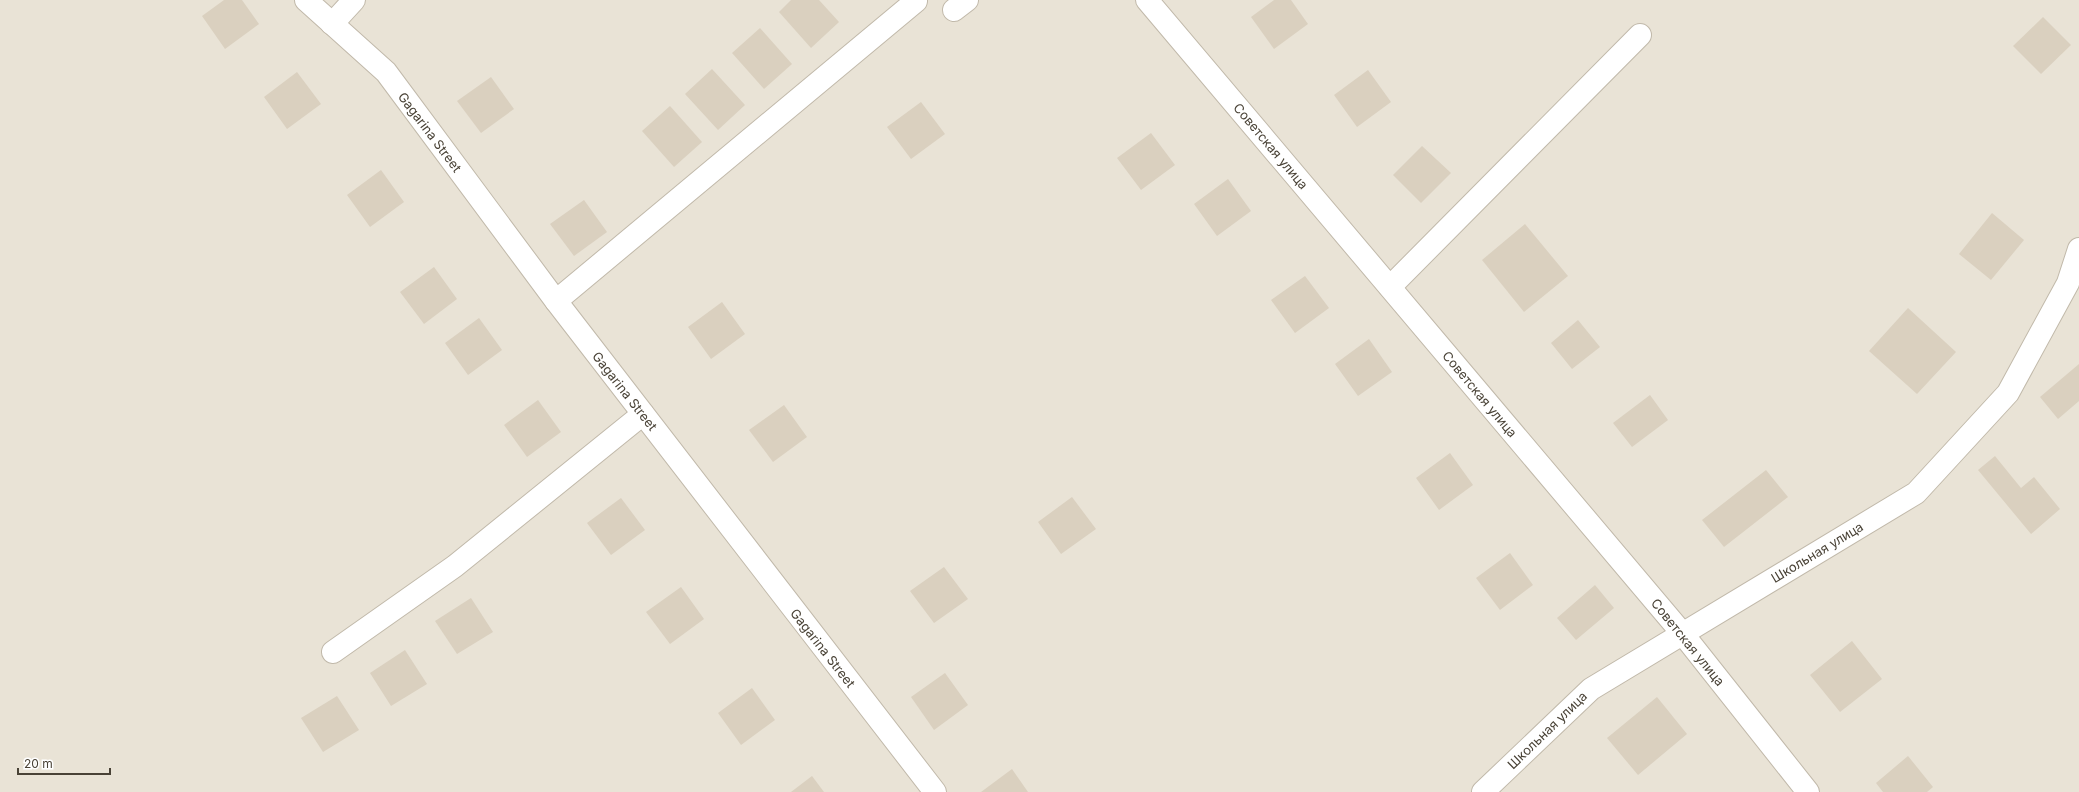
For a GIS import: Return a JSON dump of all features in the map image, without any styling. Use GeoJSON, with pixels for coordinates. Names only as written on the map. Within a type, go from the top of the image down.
{"type":"FeatureCollection","features":[{"type":"Feature","properties":{"kind":"street","name":"Gagarina Street"},"geometry":{"type":"LineString","coordinates":[[306,0],[386,72],[556,301],[935,792]]}},
{"type":"Feature","properties":{"kind":"street"},"geometry":{"type":"LineString","coordinates":[[332,24],[354,0]]}},
{"type":"Feature","properties":{"kind":"street","name":"Советская улица"},"geometry":{"type":"LineString","coordinates":[[1147,0],[1682,633],[1808,792]]}},
{"type":"Feature","properties":{"kind":"street"},"geometry":{"type":"LineString","coordinates":[[556,301],[916,1]]}},
{"type":"Feature","properties":{"kind":"street"},"geometry":{"type":"LineString","coordinates":[[1390,287],[1640,34]]}},
{"type":"Feature","properties":{"kind":"street","name":"Школьная улица"},"geometry":{"type":"LineString","coordinates":[[1482,792],[1591,688],[1916,493],[2008,393],[2068,283],[2079,249]]}},
{"type":"Feature","properties":{"kind":"street"},"geometry":{"type":"LineString","coordinates":[[332,652],[455,566],[643,414]]}},
{"type":"Feature","properties":{"kind":"shaded area"},"geometry":{"type":"Polygon","coordinates":[[[0,0],[2079,0],[2079,792],[0,792],[0,0]]]}},
{"type":"Feature","properties":{"kind":"building"},"geometry":{"type":"Polygon","coordinates":[[[224,0],[242,0],[259,24],[225,49],[202,16],[224,0]]]}},
{"type":"Feature","properties":{"kind":"building"},"geometry":{"type":"Polygon","coordinates":[[[791,0],[819,0],[839,22],[811,48],[779,12],[791,0]]]}},
{"type":"Feature","properties":{"kind":"building"},"geometry":{"type":"Polygon","coordinates":[[[1274,0],[1291,0],[1308,24],[1274,49],[1251,17],[1274,0]]]}},
{"type":"Feature","properties":{"kind":"building"},"geometry":{"type":"Polygon","coordinates":[[[2043,17],[2071,45],[2041,74],[2013,46],[2043,17]]]}},
{"type":"Feature","properties":{"kind":"building"},"geometry":{"type":"Polygon","coordinates":[[[760,28],[792,64],[764,89],[732,53],[760,28]]]}},
{"type":"Feature","properties":{"kind":"building"},"geometry":{"type":"Polygon","coordinates":[[[712,69],[745,105],[718,130],[685,94],[712,69]]]}},
{"type":"Feature","properties":{"kind":"building"},"geometry":{"type":"Polygon","coordinates":[[[1368,70],[1391,102],[1357,127],[1334,95],[1368,70]]]}},
{"type":"Feature","properties":{"kind":"building"},"geometry":{"type":"Polygon","coordinates":[[[297,72],[321,104],[287,129],[264,97],[297,72]]]}},
{"type":"Feature","properties":{"kind":"building"},"geometry":{"type":"Polygon","coordinates":[[[491,77],[514,109],[481,133],[457,101],[491,77]]]}},
{"type":"Feature","properties":{"kind":"building"},"geometry":{"type":"Polygon","coordinates":[[[921,102],[945,134],[911,159],[887,127],[921,102]]]}},
{"type":"Feature","properties":{"kind":"building"},"geometry":{"type":"Polygon","coordinates":[[[670,106],[702,142],[674,167],[642,131],[670,106]]]}},
{"type":"Feature","properties":{"kind":"building"},"geometry":{"type":"Polygon","coordinates":[[[1151,133],[1175,165],[1141,190],[1117,158],[1151,133]]]}},
{"type":"Feature","properties":{"kind":"building"},"geometry":{"type":"Polygon","coordinates":[[[1422,146],[1451,173],[1421,203],[1393,175],[1422,146]]]}},
{"type":"Feature","properties":{"kind":"building"},"geometry":{"type":"Polygon","coordinates":[[[381,170],[404,202],[370,227],[347,195],[381,170]]]}},
{"type":"Feature","properties":{"kind":"building"},"geometry":{"type":"Polygon","coordinates":[[[1228,179],[1251,211],[1217,236],[1194,204],[1228,179]]]}},
{"type":"Feature","properties":{"kind":"building"},"geometry":{"type":"Polygon","coordinates":[[[584,200],[607,232],[574,256],[550,224],[584,200]]]}},
{"type":"Feature","properties":{"kind":"building"},"geometry":{"type":"Polygon","coordinates":[[[1992,213],[2024,240],[1991,280],[1959,254],[1992,213]]]}},
{"type":"Feature","properties":{"kind":"building"},"geometry":{"type":"Polygon","coordinates":[[[1525,224],[1568,276],[1524,312],[1482,260],[1525,224]]]}},
{"type":"Feature","properties":{"kind":"building"},"geometry":{"type":"Polygon","coordinates":[[[434,267],[457,299],[424,324],[400,292],[434,267]]]}},
{"type":"Feature","properties":{"kind":"building"},"geometry":{"type":"Polygon","coordinates":[[[1305,276],[1329,308],[1295,333],[1271,300],[1305,276]]]}},
{"type":"Feature","properties":{"kind":"building"},"geometry":{"type":"Polygon","coordinates":[[[722,302],[745,334],[711,359],[688,327],[722,302]]]}},
{"type":"Feature","properties":{"kind":"building"},"geometry":{"type":"Polygon","coordinates":[[[1908,308],[1956,352],[1917,394],[1869,351],[1908,308]]]}},
{"type":"Feature","properties":{"kind":"building"},"geometry":{"type":"Polygon","coordinates":[[[479,318],[502,350],[468,375],[445,343],[479,318]]]}},
{"type":"Feature","properties":{"kind":"building"},"geometry":{"type":"Polygon","coordinates":[[[1578,320],[1600,347],[1572,369],[1551,343],[1578,320]]]}},
{"type":"Feature","properties":{"kind":"building"},"geometry":{"type":"Polygon","coordinates":[[[1369,339],[1392,372],[1358,396],[1335,364],[1369,339]]]}},
{"type":"Feature","properties":{"kind":"building"},"geometry":{"type":"Polygon","coordinates":[[[2079,364],[2079,401],[2058,419],[2040,397],[2079,364]]]}},
{"type":"Feature","properties":{"kind":"building"},"geometry":{"type":"Polygon","coordinates":[[[1650,395],[1668,420],[1632,447],[1613,423],[1650,395]]]}},
{"type":"Feature","properties":{"kind":"building"},"geometry":{"type":"Polygon","coordinates":[[[538,400],[561,432],[527,457],[504,425],[538,400]]]}},
{"type":"Feature","properties":{"kind":"building"},"geometry":{"type":"Polygon","coordinates":[[[784,405],[807,437],[773,462],[749,430],[784,405]]]}},
{"type":"Feature","properties":{"kind":"building"},"geometry":{"type":"Polygon","coordinates":[[[1450,453],[1473,485],[1439,510],[1416,478],[1450,453]]]}},
{"type":"Feature","properties":{"kind":"building"},"geometry":{"type":"Polygon","coordinates":[[[1995,456],[2021,488],[2034,477],[2060,509],[2031,534],[1978,470],[1995,456]]]}},
{"type":"Feature","properties":{"kind":"building"},"geometry":{"type":"Polygon","coordinates":[[[1766,470],[1788,497],[1724,547],[1702,520],[1766,470]]]}},
{"type":"Feature","properties":{"kind":"building"},"geometry":{"type":"Polygon","coordinates":[[[1072,497],[1096,529],[1061,554],[1038,522],[1072,497]]]}},
{"type":"Feature","properties":{"kind":"building"},"geometry":{"type":"Polygon","coordinates":[[[621,498],[645,530],[611,555],[587,523],[621,498]]]}},
{"type":"Feature","properties":{"kind":"building"},"geometry":{"type":"Polygon","coordinates":[[[1510,553],[1533,585],[1500,610],[1476,578],[1510,553]]]}},
{"type":"Feature","properties":{"kind":"building"},"geometry":{"type":"Polygon","coordinates":[[[944,567],[968,599],[934,623],[910,591],[944,567]]]}},
{"type":"Feature","properties":{"kind":"building"},"geometry":{"type":"Polygon","coordinates":[[[1595,585],[1614,608],[1576,640],[1557,618],[1595,585]]]}},
{"type":"Feature","properties":{"kind":"building"},"geometry":{"type":"Polygon","coordinates":[[[681,587],[704,619],[670,644],[646,612],[681,587]]]}},
{"type":"Feature","properties":{"kind":"building"},"geometry":{"type":"Polygon","coordinates":[[[471,598],[493,632],[457,654],[435,621],[471,598]]]}},
{"type":"Feature","properties":{"kind":"building"},"geometry":{"type":"Polygon","coordinates":[[[1852,641],[1882,679],[1840,712],[1810,675],[1852,641]]]}},
{"type":"Feature","properties":{"kind":"building"},"geometry":{"type":"Polygon","coordinates":[[[405,650],[427,684],[391,706],[370,673],[405,650]]]}},
{"type":"Feature","properties":{"kind":"building"},"geometry":{"type":"Polygon","coordinates":[[[945,673],[968,705],[934,730],[911,697],[945,673]]]}},
{"type":"Feature","properties":{"kind":"building"},"geometry":{"type":"Polygon","coordinates":[[[752,688],[775,720],[741,745],[718,713],[752,688]]]}},
{"type":"Feature","properties":{"kind":"building"},"geometry":{"type":"Polygon","coordinates":[[[337,696],[359,730],[323,752],[301,718],[337,696]]]}},
{"type":"Feature","properties":{"kind":"building"},"geometry":{"type":"Polygon","coordinates":[[[1657,697],[1687,734],[1638,775],[1607,738],[1657,697]]]}},
{"type":"Feature","properties":{"kind":"building"},"geometry":{"type":"Polygon","coordinates":[[[1908,756],[1933,787],[1927,792],[1883,792],[1876,783],[1908,756]]]}},
{"type":"Feature","properties":{"kind":"building"},"geometry":{"type":"Polygon","coordinates":[[[1012,769],[1028,792],[981,792],[1012,769]]]}},
{"type":"Feature","properties":{"kind":"building"},"geometry":{"type":"Polygon","coordinates":[[[812,776],[824,792],[791,792],[812,776]]]}}]}
